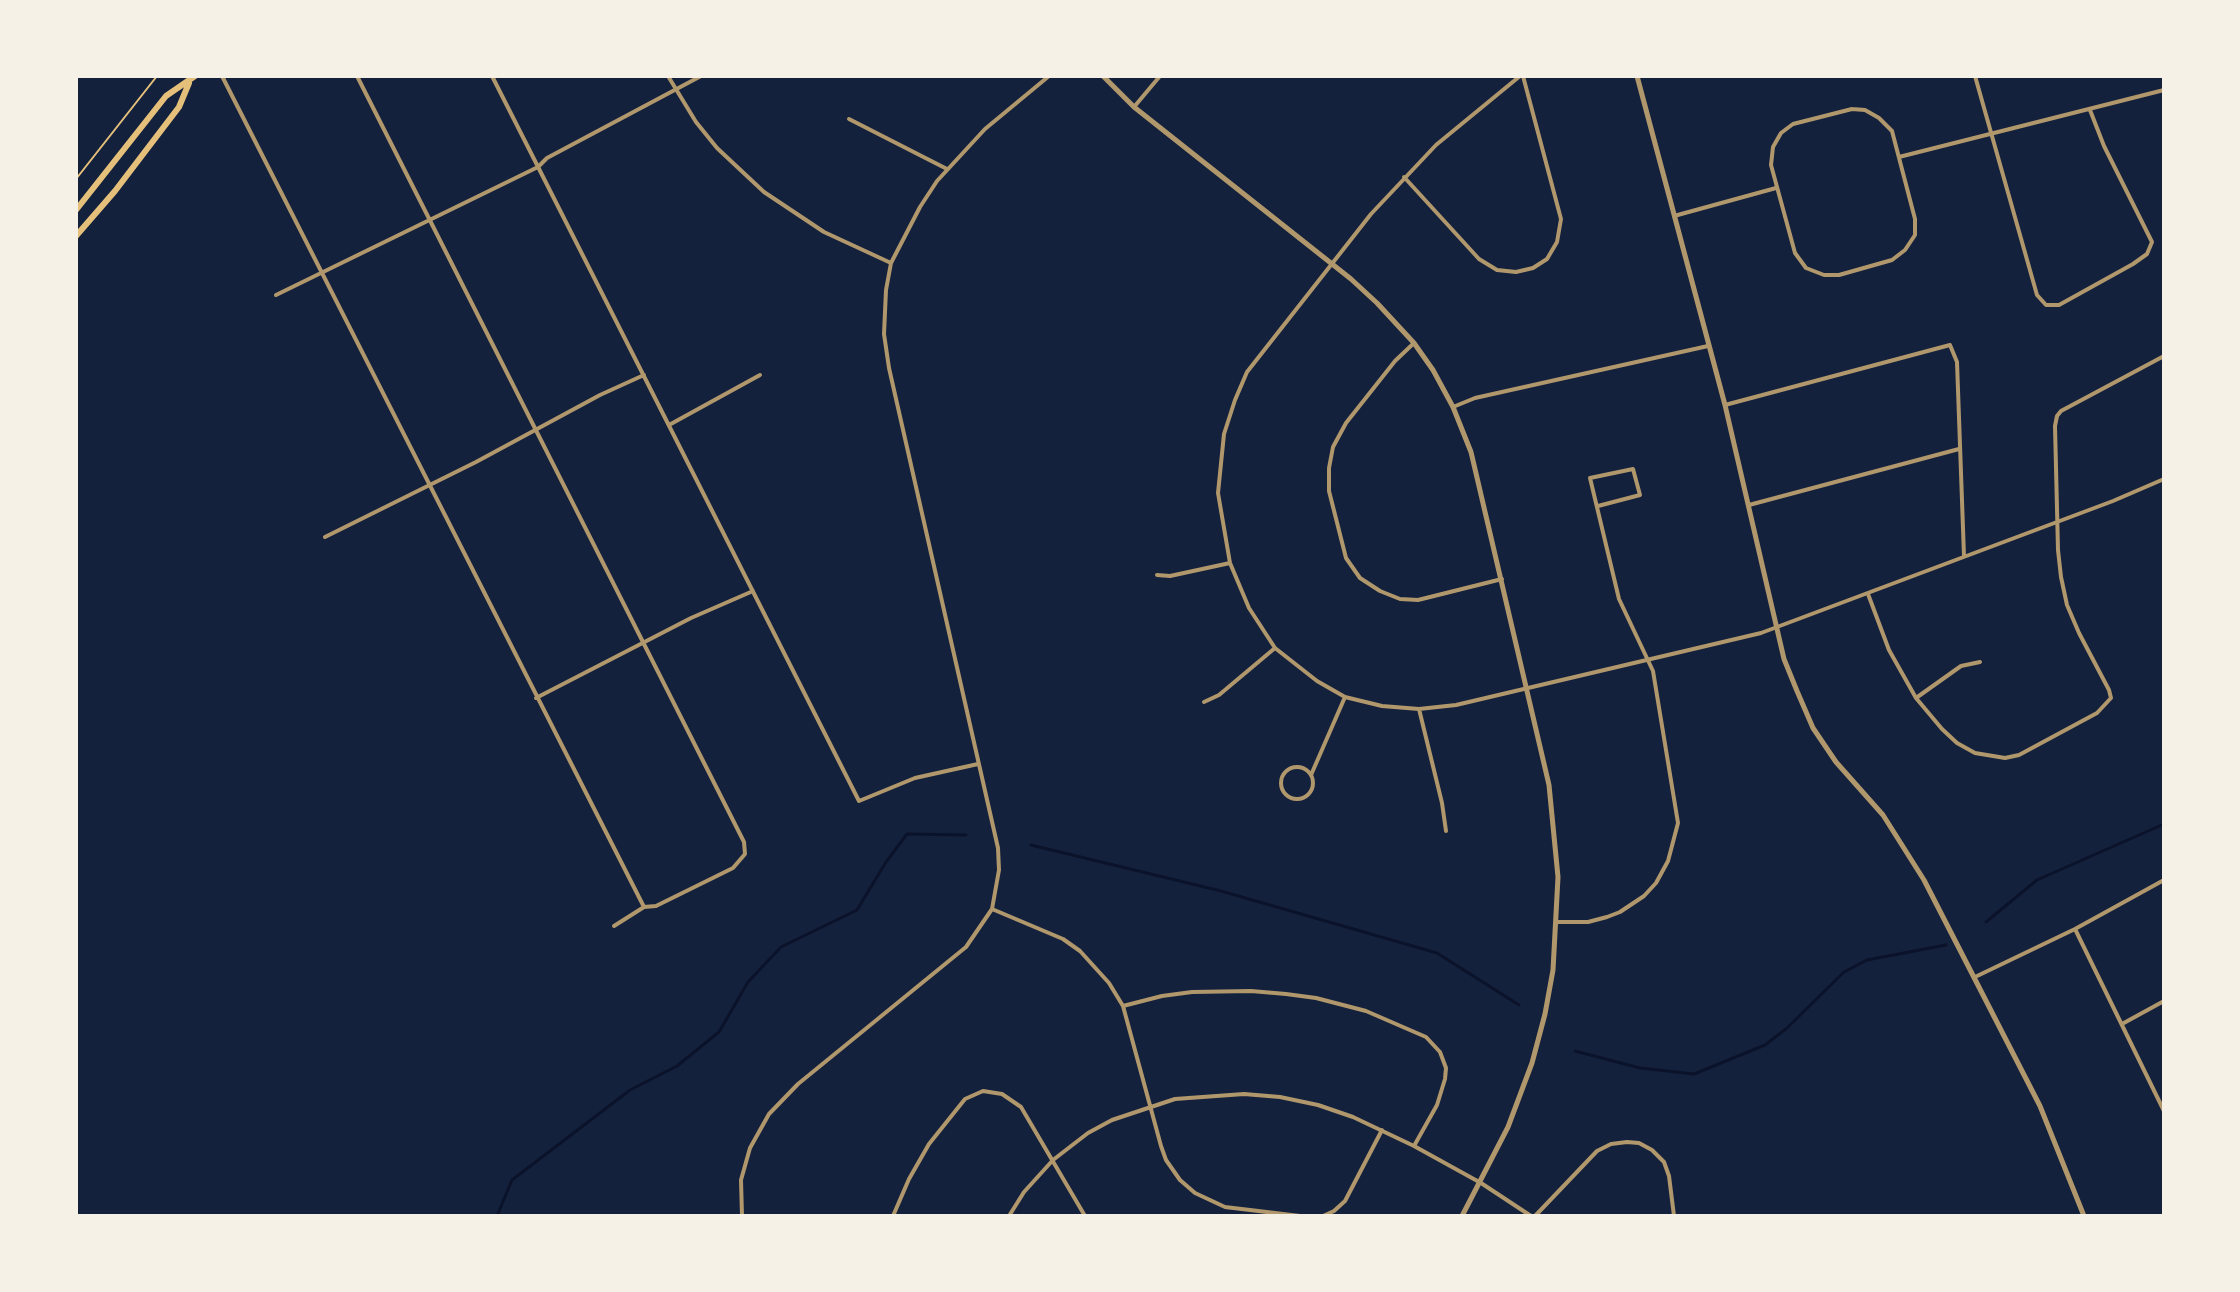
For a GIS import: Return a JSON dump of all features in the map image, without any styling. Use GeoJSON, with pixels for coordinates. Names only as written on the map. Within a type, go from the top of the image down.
{"type":"FeatureCollection","features":[{"type":"Feature","properties":{"kind":"main road"},"geometry":{"type":"LineString","coordinates":[[76,236],[179,107],[195,76]]}},
{"type":"Feature","properties":{"kind":"main road"},"geometry":{"type":"LineString","coordinates":[[76,210],[166,96],[189,83]]}},
{"type":"Feature","properties":{"kind":"street"},"geometry":{"type":"LineString","coordinates":[[222,76],[644,907]]}},
{"type":"Feature","properties":{"kind":"street"},"geometry":{"type":"LineString","coordinates":[[357,76],[746,848],[740,862],[733,868],[656,906],[644,907],[614,926]]}},
{"type":"Feature","properties":{"kind":"street"},"geometry":{"type":"LineString","coordinates":[[492,76],[859,801],[915,778],[979,764]]}},
{"type":"Feature","properties":{"kind":"street"},"geometry":{"type":"LineString","coordinates":[[668,76],[696,122],[717,148],[764,192],[824,232],[891,263]]}},
{"type":"Feature","properties":{"kind":"street"},"geometry":{"type":"LineString","coordinates":[[276,295],[538,167],[547,158],[701,76]]}},
{"type":"Feature","properties":{"kind":"street"},"geometry":{"type":"LineString","coordinates":[[742,1216],[741,1180],[750,1148],[769,1114],[798,1084],[966,947],[992,909],[999,870],[998,848],[884,334],[891,263],[920,207],[947,169],[985,129],[1049,76]]}},
{"type":"Feature","properties":{"kind":"street"},"geometry":{"type":"LineString","coordinates":[[1103,76],[1134,107],[1377,303],[1414,343],[1453,407],[1478,475],[1553,806],[1558,869],[1557,922],[1549,996],[1532,1063],[1517,1107],[1462,1216]]}},
{"type":"Feature","properties":{"kind":"street"},"geometry":{"type":"LineString","coordinates":[[1134,107],[1160,76]]}},
{"type":"Feature","properties":{"kind":"street"},"geometry":{"type":"LineString","coordinates":[[1404,177],[1479,259],[1497,270],[1516,272],[1533,268],[1547,259],[1557,242],[1561,219],[1521,76],[1464,119],[1404,177],[1247,372],[1224,434],[1218,493],[1230,563],[1249,608],[1275,648],[1317,681],[1345,697],[1382,706],[1419,709],[1456,705],[1777,627],[2164,479]]}},
{"type":"Feature","properties":{"kind":"street"},"geometry":{"type":"LineString","coordinates":[[1637,76],[1725,405],[1784,659],[1813,728],[1836,762],[1883,815],[1901,841],[1975,977],[2040,1106],[2084,1216]]}},
{"type":"Feature","properties":{"kind":"street"},"geometry":{"type":"LineString","coordinates":[[1975,76],[2037,295],[2046,305],[2059,305],[2133,264],[2147,254],[2152,242],[2104,146],[2090,110]]}},
{"type":"Feature","properties":{"kind":"street"},"geometry":{"type":"LineString","coordinates":[[1899,157],[2164,90]]}},
{"type":"Feature","properties":{"kind":"street"},"geometry":{"type":"LineString","coordinates":[[1852,109],[1865,110],[1892,131],[1915,219],[1915,235],[1905,250],[1892,260],[1839,275],[1824,275],[1806,268],[1795,253],[1776,188],[1771,165],[1773,147],[1781,133],[1793,124],[1852,109]]}},
{"type":"Feature","properties":{"kind":"street"},"geometry":{"type":"LineString","coordinates":[[849,119],[947,169]]}},
{"type":"Feature","properties":{"kind":"street"},"geometry":{"type":"LineString","coordinates":[[1674,216],[1776,188]]}},
{"type":"Feature","properties":{"kind":"street"},"geometry":{"type":"LineString","coordinates":[[1414,343],[1395,361],[1346,423],[1333,447],[1329,491],[1346,558],[1360,578],[1400,599],[1418,600],[1502,579]]}},
{"type":"Feature","properties":{"kind":"street"},"geometry":{"type":"LineString","coordinates":[[1725,405],[1950,345],[1957,362],[1964,556]]}},
{"type":"Feature","properties":{"kind":"street"},"geometry":{"type":"LineString","coordinates":[[1453,407],[1475,398],[1708,346]]}},
{"type":"Feature","properties":{"kind":"street"},"geometry":{"type":"LineString","coordinates":[[1868,594],[1889,650],[1916,698],[1957,743],[1975,753],[2009,757],[2029,752],[2097,713],[2109,700],[2109,690],[2067,605],[2061,577],[2055,426],[2061,411],[2164,356]]}},
{"type":"Feature","properties":{"kind":"street"},"geometry":{"type":"LineString","coordinates":[[325,537],[644,375]]}},
{"type":"Feature","properties":{"kind":"street"},"geometry":{"type":"LineString","coordinates":[[669,425],[760,375]]}},
{"type":"Feature","properties":{"kind":"street"},"geometry":{"type":"LineString","coordinates":[[1749,505],[1959,449]]}},
{"type":"Feature","properties":{"kind":"street"},"geometry":{"type":"LineString","coordinates":[[1557,922],[1588,922],[1620,912],[1656,883],[1673,849],[1678,812],[1653,671],[1619,599],[1590,478],[1633,469],[1640,495],[1598,506]]}},
{"type":"Feature","properties":{"kind":"street"},"geometry":{"type":"LineString","coordinates":[[1157,575],[1170,576],[1230,563]]}},
{"type":"Feature","properties":{"kind":"street"},"geometry":{"type":"LineString","coordinates":[[536,698],[691,618],[753,591]]}},
{"type":"Feature","properties":{"kind":"street"},"geometry":{"type":"LineString","coordinates":[[1204,702],[1219,695],[1275,648]]}},
{"type":"Feature","properties":{"kind":"street"},"geometry":{"type":"LineString","coordinates":[[1916,698],[1961,666],[1980,662]]}},
{"type":"Feature","properties":{"kind":"street"},"geometry":{"type":"LineString","coordinates":[[1311,775],[1301,767],[1292,767],[1282,776],[1282,790],[1293,798],[1302,798],[1312,789],[1311,775],[1345,697]]}},
{"type":"Feature","properties":{"kind":"street"},"geometry":{"type":"LineString","coordinates":[[1419,709],[1446,831]]}},
{"type":"Feature","properties":{"kind":"street"},"geometry":{"type":"LineString","coordinates":[[1975,977],[2075,929],[2164,880]]}},
{"type":"Feature","properties":{"kind":"street"},"geometry":{"type":"LineString","coordinates":[[992,909],[1048,931],[1080,951],[1109,983],[1123,1006],[1166,1160],[1180,1180],[1195,1193],[1225,1207],[1300,1216]]}},
{"type":"Feature","properties":{"kind":"street"},"geometry":{"type":"LineString","coordinates":[[2075,929],[2164,1111]]}},
{"type":"Feature","properties":{"kind":"street"},"geometry":{"type":"LineString","coordinates":[[1123,1006],[1192,992],[1286,994],[1366,1011],[1426,1037],[1440,1052],[1446,1068],[1445,1079],[1437,1105],[1414,1146]]}},
{"type":"Feature","properties":{"kind":"street"},"geometry":{"type":"LineString","coordinates":[[2122,1024],[2164,1001]]}},
{"type":"Feature","properties":{"kind":"street"},"geometry":{"type":"LineString","coordinates":[[893,1216],[929,1144],[965,1099],[983,1091],[1002,1094],[1021,1107],[1085,1216]]}},
{"type":"Feature","properties":{"kind":"street"},"geometry":{"type":"LineString","coordinates":[[1009,1216],[1024,1192],[1053,1160],[1088,1133],[1130,1112],[1175,1099],[1244,1094],[1318,1105],[1382,1130],[1481,1183],[1533,1216],[1597,1151],[1611,1144],[1639,1143],[1664,1162],[1674,1216]]}},
{"type":"Feature","properties":{"kind":"street"},"geometry":{"type":"LineString","coordinates":[[1323,1216],[1345,1201],[1382,1130]]}},
{"type":"Feature","properties":{"kind":"path"},"geometry":{"type":"LineString","coordinates":[[76,179],[157,76]]}},
{"type":"Feature","properties":{"kind":"waterway"},"geometry":{"type":"LineString","coordinates":[[1986,922],[2037,880],[2164,824]]}},
{"type":"Feature","properties":{"kind":"waterway"},"geometry":{"type":"LineString","coordinates":[[497,1216],[512,1180],[630,1090],[677,1066],[719,1032],[748,982],[781,947],[857,910],[907,834],[966,835]]}},
{"type":"Feature","properties":{"kind":"waterway"},"geometry":{"type":"LineString","coordinates":[[1031,845],[1221,891],[1437,953],[1519,1005]]}},
{"type":"Feature","properties":{"kind":"waterway"},"geometry":{"type":"LineString","coordinates":[[1575,1051],[1640,1068],[1694,1074],[1765,1045],[1787,1028],[1844,972],[1867,960],[1946,945]]}}]}
